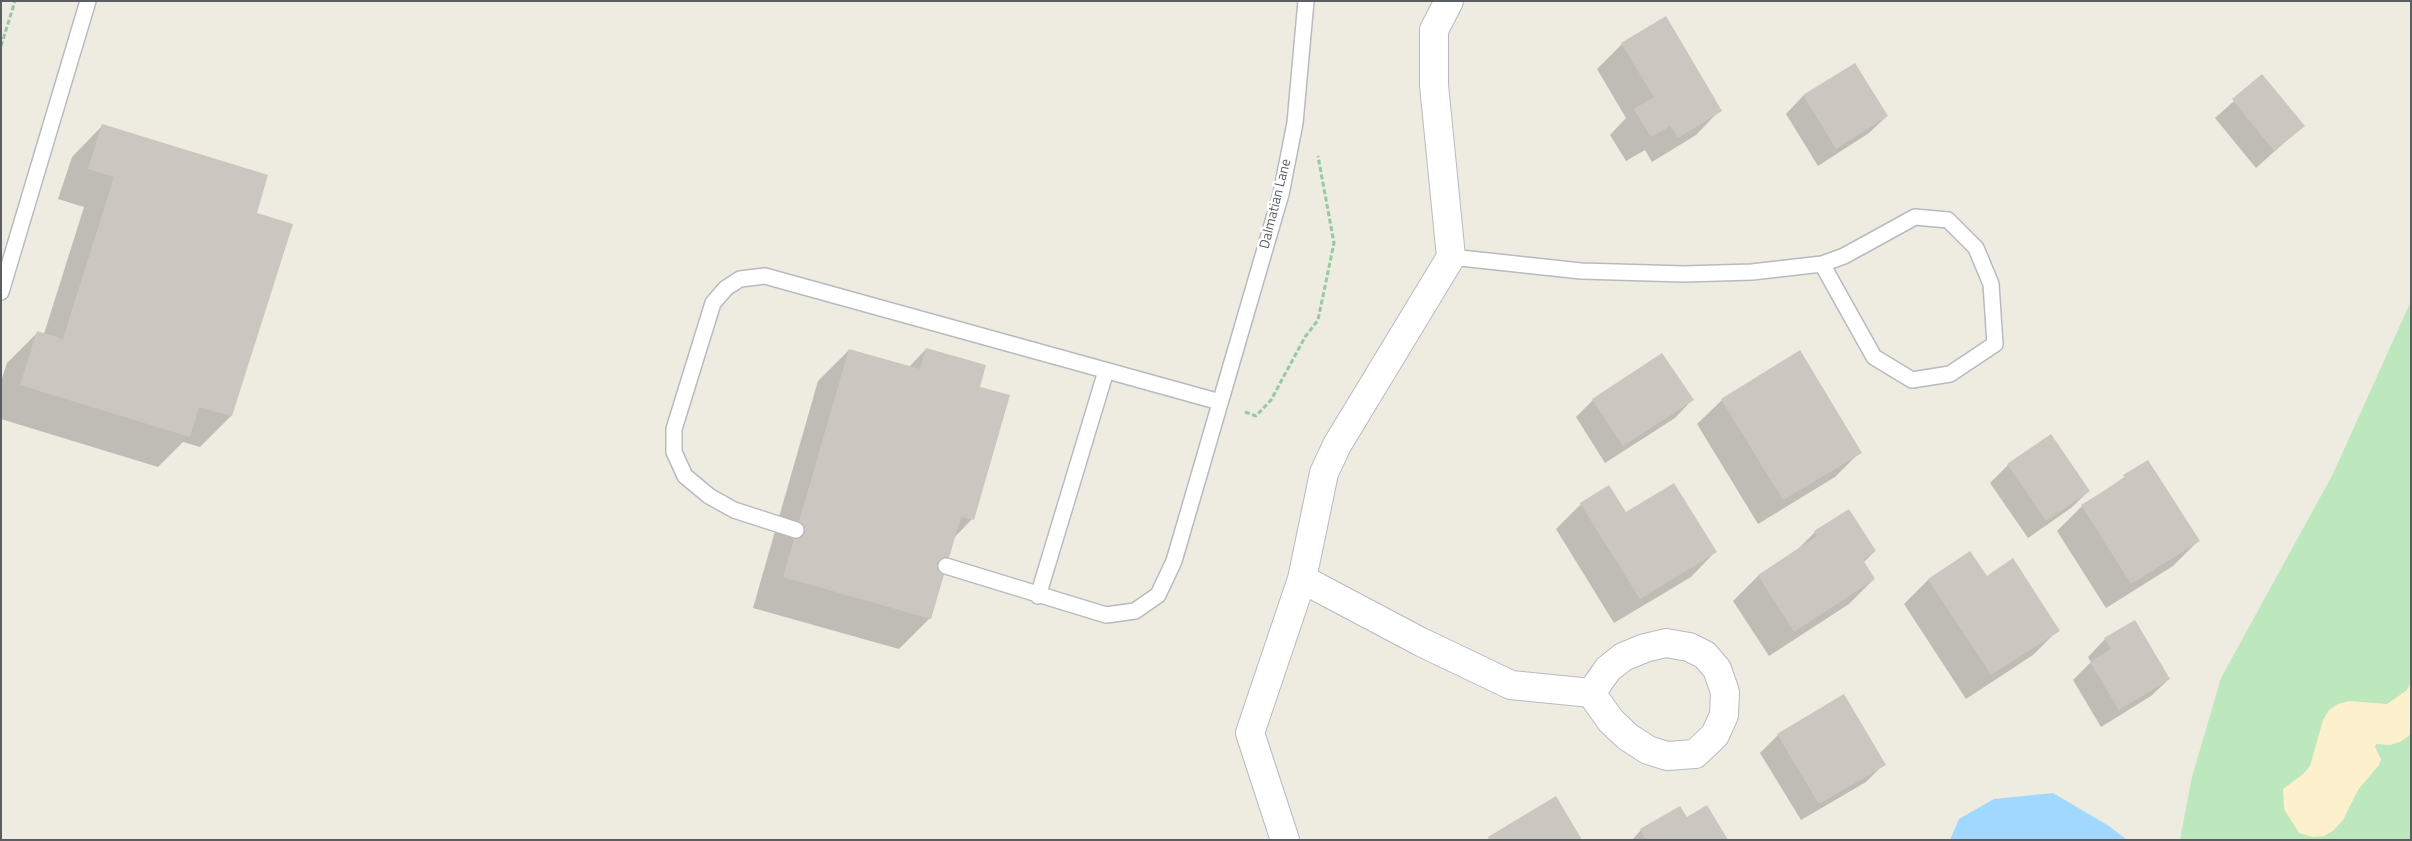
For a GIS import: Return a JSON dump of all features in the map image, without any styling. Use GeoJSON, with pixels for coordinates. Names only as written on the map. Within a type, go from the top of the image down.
{"type":"FeatureCollection","features":[{"type":"Feature","properties":{"kind":"street"},"geometry":{"type":"LineString","coordinates":[[1285,840],[1250,732],[1302,579],[1324,472],[1337,445],[1451,257],[1434,85],[1434,30],[1426,1]]}},
{"type":"Feature","properties":{"kind":"street"},"geometry":{"type":"LineString","coordinates":[[1434,30],[1450,1]]}},
{"type":"Feature","properties":{"kind":"street"},"geometry":{"type":"LineString","coordinates":[[1302,579],[1421,642],[1511,685],[1591,693],[1612,721],[1628,737],[1648,750],[1667,756],[1695,754],[1715,736],[1724,714],[1725,692],[1717,669],[1705,655],[1689,647],[1666,642],[1623,656],[1608,669],[1591,693]]}},
{"type":"Feature","properties":{"kind":"lane"},"geometry":{"type":"LineString","coordinates":[[1,292],[88,1]]}},
{"type":"Feature","properties":{"kind":"lane","name":"Dalmatian Lane"},"geometry":{"type":"LineString","coordinates":[[946,566],[1038,596],[1106,615],[1135,611],[1158,595],[1174,561],[1281,194],[1295,123],[1306,1]]}},
{"type":"Feature","properties":{"kind":"lane"},"geometry":{"type":"LineString","coordinates":[[1451,257],[1581,271],[1684,274],[1752,272],[1822,264],[1844,256],[1915,217],[1948,220],[1976,248],[1991,284],[1995,344],[1950,374],[1912,380],[1874,357],[1822,264]]}},
{"type":"Feature","properties":{"kind":"lane"},"geometry":{"type":"LineString","coordinates":[[796,530],[734,510],[708,496],[685,476],[674,452],[674,429],[713,304],[726,288],[740,279],[765,276],[1220,402]]}},
{"type":"Feature","properties":{"kind":"lane"},"geometry":{"type":"LineString","coordinates":[[1038,596],[1106,371]]}},
{"type":"Feature","properties":{"kind":"path"},"geometry":{"type":"LineString","coordinates":[[1,46],[15,1]]}},
{"type":"Feature","properties":{"kind":"path"},"geometry":{"type":"LineString","coordinates":[[1220,402],[1256,416],[1271,400],[1305,337],[1318,320],[1334,243],[1317,148]]}},
{"type":"Feature","properties":{"kind":"green space"},"geometry":{"type":"Polygon","coordinates":[[[2411,301],[2411,840],[2180,840],[2192,777],[2221,678],[2333,474],[2411,301]]]}},
{"type":"Feature","properties":{"kind":"sand"},"geometry":{"type":"Polygon","coordinates":[[[2411,681],[2411,734],[2400,742],[2390,745],[2376,744],[2375,747],[2381,759],[2379,765],[2358,790],[2343,820],[2333,831],[2324,836],[2313,837],[2299,833],[2284,809],[2283,789],[2303,774],[2310,766],[2323,720],[2329,710],[2338,704],[2349,701],[2387,704],[2407,690],[2411,681]]]}},
{"type":"Feature","properties":{"kind":"water"},"geometry":{"type":"Polygon","coordinates":[[[2053,793],[2109,826],[2127,840],[1950,840],[1959,819],[1994,799],[2053,793]]]}},
{"type":"Feature","properties":{"kind":"building"},"geometry":{"type":"Polygon","coordinates":[[[1666,16],[1722,111],[1678,138],[1670,126],[1651,137],[1634,109],[1654,97],[1621,43],[1666,16]]]}},
{"type":"Feature","properties":{"kind":"building"},"geometry":{"type":"Polygon","coordinates":[[[1855,63],[1888,116],[1836,149],[1803,95],[1855,63]]]}},
{"type":"Feature","properties":{"kind":"building"},"geometry":{"type":"Polygon","coordinates":[[[2262,74],[2305,126],[2274,151],[2232,99],[2262,74]]]}},
{"type":"Feature","properties":{"kind":"building"},"geometry":{"type":"Polygon","coordinates":[[[102,124],[268,175],[257,213],[293,224],[232,416],[199,407],[190,437],[20,385],[37,331],[63,339],[114,177],[88,169],[102,124]]]}},
{"type":"Feature","properties":{"kind":"building"},"geometry":{"type":"Polygon","coordinates":[[[926,348],[986,365],[980,387],[1010,395],[974,520],[961,517],[931,619],[783,577],[849,349],[920,369],[926,348]]]}},
{"type":"Feature","properties":{"kind":"building"},"geometry":{"type":"Polygon","coordinates":[[[1800,350],[1862,453],[1783,500],[1721,399],[1800,350]]]}},
{"type":"Feature","properties":{"kind":"building"},"geometry":{"type":"Polygon","coordinates":[[[1662,353],[1694,400],[1623,446],[1592,399],[1662,353]]]}},
{"type":"Feature","properties":{"kind":"building"},"geometry":{"type":"Polygon","coordinates":[[[2051,434],[2090,491],[2046,521],[2007,464],[2051,434]]]}},
{"type":"Feature","properties":{"kind":"building"},"geometry":{"type":"Polygon","coordinates":[[[2148,460],[2200,541],[2131,584],[2081,505],[2125,478],[2123,475],[2148,460]]]}},
{"type":"Feature","properties":{"kind":"building"},"geometry":{"type":"Polygon","coordinates":[[[1674,483],[1717,552],[1640,599],[1580,503],[1609,485],[1626,512],[1674,483]]]}},
{"type":"Feature","properties":{"kind":"building"},"geometry":{"type":"Polygon","coordinates":[[[1849,509],[1876,551],[1863,560],[1875,579],[1794,632],[1758,575],[1817,536],[1814,531],[1849,509]]]}},
{"type":"Feature","properties":{"kind":"building"},"geometry":{"type":"Polygon","coordinates":[[[1970,551],[1987,576],[2013,558],[2060,631],[1991,675],[1928,579],[1970,551]]]}},
{"type":"Feature","properties":{"kind":"building"},"geometry":{"type":"Polygon","coordinates":[[[2135,620],[2170,679],[2119,710],[2090,662],[2111,649],[2104,638],[2135,620]]]}},
{"type":"Feature","properties":{"kind":"building"},"geometry":{"type":"Polygon","coordinates":[[[1844,694],[1886,765],[1819,804],[1777,734],[1844,694]]]}},
{"type":"Feature","properties":{"kind":"building"},"geometry":{"type":"Polygon","coordinates":[[[1556,796],[1582,840],[1489,840],[1488,837],[1556,796]]]}},
{"type":"Feature","properties":{"kind":"building"},"geometry":{"type":"Polygon","coordinates":[[[1707,805],[1728,840],[1646,840],[1640,829],[1680,806],[1687,817],[1707,805]]]}}]}
